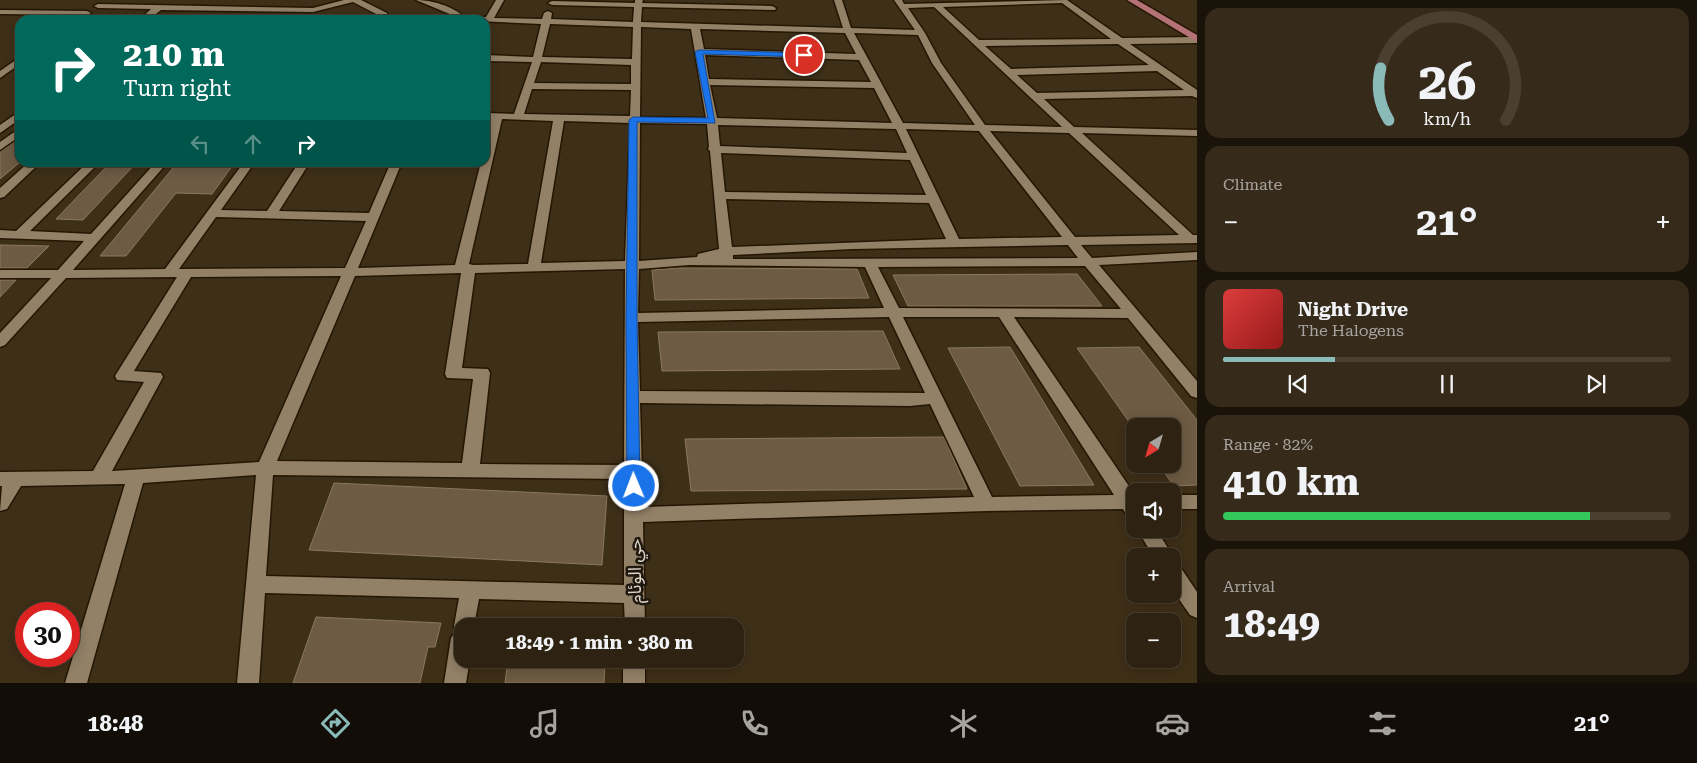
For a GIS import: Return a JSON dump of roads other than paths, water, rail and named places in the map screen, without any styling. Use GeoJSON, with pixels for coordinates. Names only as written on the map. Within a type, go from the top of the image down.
{"type":"FeatureCollection","features":[{"type":"Feature","properties":{"kind":"main road"},"geometry":{"type":"LineString","coordinates":[[1131,0],[1197,40]]}},
{"type":"Feature","properties":{"kind":"main road"},"geometry":{"type":"LineString","coordinates":[[1145,0],[1197,32]]}},
{"type":"Feature","properties":{"kind":"street"},"geometry":{"type":"LineString","coordinates":[[84,15],[98,6],[123,0]]}},
{"type":"Feature","properties":{"kind":"street"},"geometry":{"type":"LineString","coordinates":[[110,3],[163,7],[313,10],[354,0],[384,15]]}},
{"type":"Feature","properties":{"kind":"street"},"geometry":{"type":"LineString","coordinates":[[420,0],[456,15]]}},
{"type":"Feature","properties":{"kind":"street"},"geometry":{"type":"LineString","coordinates":[[490,17],[500,0]]}},
{"type":"Feature","properties":{"kind":"street"},"geometry":{"type":"LineString","coordinates":[[838,0],[848,31],[900,125],[954,243]]}},
{"type":"Feature","properties":{"kind":"street"},"geometry":{"type":"LineString","coordinates":[[901,3],[936,5],[961,2],[1063,0],[1195,94]]}},
{"type":"Feature","properties":{"kind":"street"},"geometry":{"type":"LineString","coordinates":[[518,117],[538,60],[545,22],[552,1],[699,3],[774,14],[848,31],[922,33]]}},
{"type":"Feature","properties":{"kind":"street"},"geometry":{"type":"LineString","coordinates":[[432,6],[446,2]]}},
{"type":"Feature","properties":{"kind":"street"},"geometry":{"type":"LineString","coordinates":[[101,15],[110,3]]}},
{"type":"Feature","properties":{"kind":"street","name":"حي الوئام"},"geometry":{"type":"LineString","coordinates":[[635,618],[631,318],[633,120],[639,3]]}},
{"type":"Feature","properties":{"kind":"street"},"geometry":{"type":"LineString","coordinates":[[901,3],[922,33],[937,63],[983,128],[1073,243],[1197,392]]}},
{"type":"Feature","properties":{"kind":"street"},"geometry":{"type":"LineString","coordinates":[[936,5],[1072,131],[1194,239]]}},
{"type":"Feature","properties":{"kind":"street"},"geometry":{"type":"LineString","coordinates":[[150,15],[163,7]]}},
{"type":"Feature","properties":{"kind":"street"},"geometry":{"type":"LineString","coordinates":[[156,15],[163,7]]}},
{"type":"Feature","properties":{"kind":"street"},"geometry":{"type":"LineString","coordinates":[[308,15],[313,10]]}},
{"type":"Feature","properties":{"kind":"street"},"geometry":{"type":"LineString","coordinates":[[0,12],[87,13]]}},
{"type":"Feature","properties":{"kind":"street"},"geometry":{"type":"LineString","coordinates":[[490,20],[695,26],[774,14]]}},
{"type":"Feature","properties":{"kind":"street"},"geometry":{"type":"LineString","coordinates":[[695,26],[712,121],[713,149],[721,195],[720,206],[727,257]]}},
{"type":"Feature","properties":{"kind":"street"},"geometry":{"type":"LineString","coordinates":[[977,43],[1197,40]]}},
{"type":"Feature","properties":{"kind":"street"},"geometry":{"type":"LineString","coordinates":[[699,52],[863,56]]}},
{"type":"Feature","properties":{"kind":"street"},"geometry":{"type":"LineString","coordinates":[[490,58],[635,62]]}},
{"type":"Feature","properties":{"kind":"street"},"geometry":{"type":"LineString","coordinates":[[0,75],[15,64]]}},
{"type":"Feature","properties":{"kind":"street"},"geometry":{"type":"LineString","coordinates":[[1009,72],[1159,68]]}},
{"type":"Feature","properties":{"kind":"street"},"geometry":{"type":"LineString","coordinates":[[0,87],[15,76]]}},
{"type":"Feature","properties":{"kind":"street"},"geometry":{"type":"LineString","coordinates":[[705,82],[879,85]]}},
{"type":"Feature","properties":{"kind":"street"},"geometry":{"type":"LineString","coordinates":[[529,86],[635,87]]}},
{"type":"Feature","properties":{"kind":"street"},"geometry":{"type":"LineString","coordinates":[[1036,96],[1195,94]]}},
{"type":"Feature","properties":{"kind":"street"},"geometry":{"type":"LineString","coordinates":[[491,117],[1197,133]]}},
{"type":"Feature","properties":{"kind":"street"},"geometry":{"type":"LineString","coordinates":[[0,130],[15,118]]}},
{"type":"Feature","properties":{"kind":"street"},"geometry":{"type":"LineString","coordinates":[[534,266],[559,118]]}},
{"type":"Feature","properties":{"kind":"street"},"geometry":{"type":"LineString","coordinates":[[0,147],[15,135]]}},
{"type":"Feature","properties":{"kind":"street"},"geometry":{"type":"LineString","coordinates":[[713,149],[913,157]]}},
{"type":"Feature","properties":{"kind":"street"},"geometry":{"type":"LineString","coordinates":[[0,194],[30,167]]}},
{"type":"Feature","properties":{"kind":"street"},"geometry":{"type":"LineString","coordinates":[[19,235],[90,167]]}},
{"type":"Feature","properties":{"kind":"street"},"geometry":{"type":"LineString","coordinates":[[0,342],[158,167]]}},
{"type":"Feature","properties":{"kind":"street"},"geometry":{"type":"LineString","coordinates":[[169,272],[246,167]]}},
{"type":"Feature","properties":{"kind":"street"},"geometry":{"type":"LineString","coordinates":[[270,215],[303,167]]}},
{"type":"Feature","properties":{"kind":"street"},"geometry":{"type":"LineString","coordinates":[[248,683],[265,468],[395,167]]}},
{"type":"Feature","properties":{"kind":"street"},"geometry":{"type":"LineString","coordinates":[[470,471],[482,373],[453,374],[465,269],[482,167]]}},
{"type":"Feature","properties":{"kind":"street"},"geometry":{"type":"LineString","coordinates":[[721,195],[934,200]]}},
{"type":"Feature","properties":{"kind":"street"},"geometry":{"type":"LineString","coordinates":[[212,213],[374,217]]}},
{"type":"Feature","properties":{"kind":"street"},"geometry":{"type":"LineString","coordinates":[[0,234],[94,238]]}},
{"type":"Feature","properties":{"kind":"street"},"geometry":{"type":"LineString","coordinates":[[0,274],[349,272],[633,265],[852,245],[1073,243],[1194,239]]}},
{"type":"Feature","properties":{"kind":"street"},"geometry":{"type":"LineString","coordinates":[[727,257],[870,263],[1090,262],[1197,256]]}},
{"type":"Feature","properties":{"kind":"street"},"geometry":{"type":"LineString","coordinates":[[870,263],[986,504]]}},
{"type":"Feature","properties":{"kind":"street"},"geometry":{"type":"LineString","coordinates":[[99,477],[155,376],[123,376],[187,272]]}},
{"type":"Feature","properties":{"kind":"street"},"geometry":{"type":"LineString","coordinates":[[631,318],[893,312],[1132,314]]}},
{"type":"Feature","properties":{"kind":"street"},"geometry":{"type":"LineString","coordinates":[[1004,314],[1126,495]]}},
{"type":"Feature","properties":{"kind":"street"},"geometry":{"type":"LineString","coordinates":[[633,397],[910,400],[934,398]]}},
{"type":"Feature","properties":{"kind":"street"},"geometry":{"type":"LineString","coordinates":[[0,504],[7,479],[136,476],[265,468],[633,472]]}},
{"type":"Feature","properties":{"kind":"street"},"geometry":{"type":"LineString","coordinates":[[76,683],[136,476]]}},
{"type":"Feature","properties":{"kind":"street"},"geometry":{"type":"LineString","coordinates":[[1181,502],[1197,502]]}},
{"type":"Feature","properties":{"kind":"street"},"geometry":{"type":"LineString","coordinates":[[635,515],[986,504],[1126,505]]}},
{"type":"Feature","properties":{"kind":"street"},"geometry":{"type":"LineString","coordinates":[[257,584],[635,594]]}},
{"type":"Feature","properties":{"kind":"street"},"geometry":{"type":"LineString","coordinates":[[1181,585],[1197,609]]}},
{"type":"Feature","properties":{"kind":"street"},"geometry":{"type":"LineString","coordinates":[[466,618],[471,590]]}},
{"type":"Feature","properties":{"kind":"street"},"geometry":{"type":"LineString","coordinates":[[455,683],[457,668]]}},
{"type":"Feature","properties":{"kind":"street"},"geometry":{"type":"LineString","coordinates":[[634,668],[634,683]]}}]}
